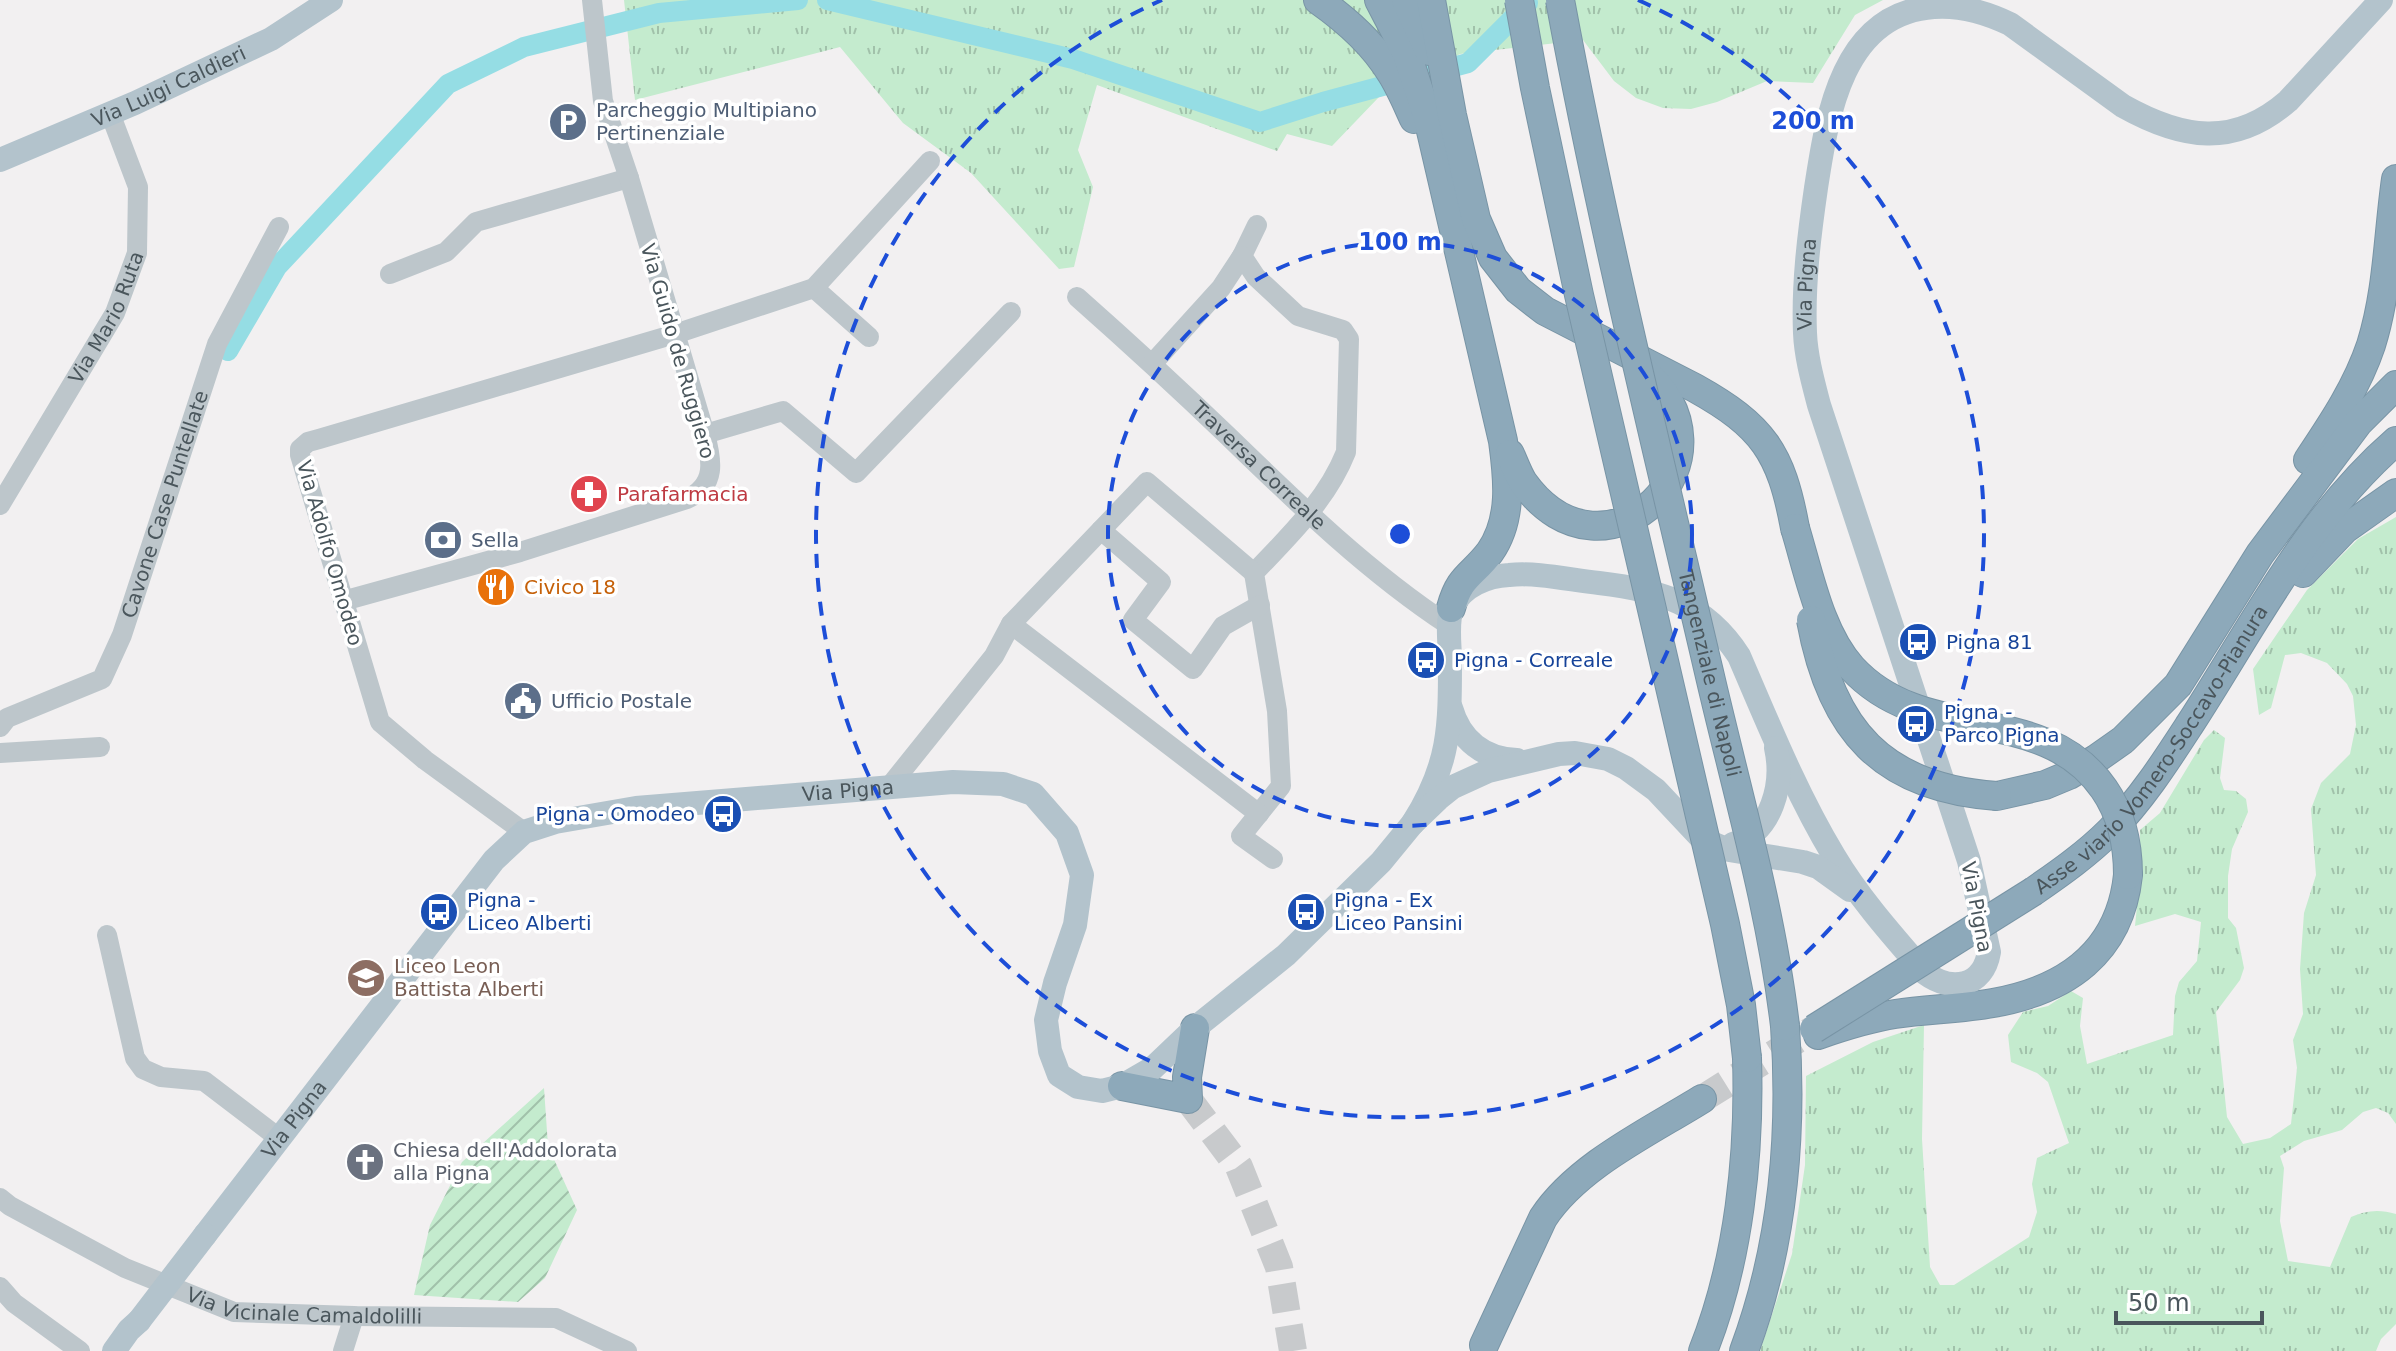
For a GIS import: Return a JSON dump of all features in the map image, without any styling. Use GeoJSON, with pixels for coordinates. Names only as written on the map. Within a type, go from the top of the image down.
{"type":"FeatureCollection","features":[{"type":"Feature","properties":{"kind":"highway"},"geometry":{"type":"LineString","coordinates":[[1318,0],[1353,29],[1391,72],[1441,174]]}},
{"type":"Feature","properties":{"kind":"highway"},"geometry":{"type":"LineString","coordinates":[[1379,0],[1418,83],[1503,441],[1508,483],[1505,515],[1492,549],[1459,584],[1451,617]]}},
{"type":"Feature","properties":{"kind":"highway"},"geometry":{"type":"LineString","coordinates":[[1406,0],[1425,38],[1452,115]]}},
{"type":"Feature","properties":{"kind":"highway"},"geometry":{"type":"LineString","coordinates":[[1431,0],[1452,115],[1476,219],[1499,267],[1518,290],[1545,311],[1717,400],[1741,418],[1759,435],[1781,471],[1795,528]]}},
{"type":"Feature","properties":{"kind":"highway","name":"Tangenziale di Napoli"},"geometry":{"type":"LineString","coordinates":[[1519,0],[1586,325],[1741,1005],[1747,1058],[1747,1120],[1739,1209],[1718,1306],[1703,1351]]}},
{"type":"Feature","properties":{"kind":"highway","name":"Tangenziale di Napoli"},"geometry":{"type":"LineString","coordinates":[[1560,0],[1631,339],[1757,875],[1785,1026],[1788,1113],[1783,1198],[1765,1288],[1744,1351]]}},
{"type":"Feature","properties":{"kind":"highway"},"geometry":{"type":"LineString","coordinates":[[2259,557],[2285,500],[2348,397],[2370,348],[2383,293],[2396,179]]}},
{"type":"Feature","properties":{"kind":"highway"},"geometry":{"type":"LineString","coordinates":[[1503,441],[1521,479],[1537,498],[1561,516],[1575,522],[1615,524],[1629,520],[1655,503],[1671,478],[1679,446],[1676,418],[1648,375],[1613,346]]}},
{"type":"Feature","properties":{"kind":"highway","name":"Asse viario Vomero-Soccavo-Pianura"},"geometry":{"type":"LineString","coordinates":[[1795,528],[1824,676],[1840,711],[1853,729],[1885,760],[1921,781],[1967,794],[1997,796],[2045,785],[2069,775],[2123,740],[2178,685],[2259,557],[2358,423],[2396,385]]}},
{"type":"Feature","properties":{"kind":"highway","name":"Asse viario Vomero-Soccavo-Pianura"},"geometry":{"type":"LineString","coordinates":[[1795,528],[1828,633],[1853,668],[1886,696],[1905,705],[1950,720],[2011,731],[2044,741],[2077,759],[2098,780],[2116,807],[2126,841],[2128,875],[2122,908],[2108,938],[2096,954],[2068,977],[2051,986],[2012,999],[1897,1014],[1816,1032],[2065,870],[2110,831],[2125,814],[2155,776],[2279,592],[2334,503],[2396,441]]}},
{"type":"Feature","properties":{"kind":"highway"},"geometry":{"type":"LineString","coordinates":[[2279,592],[2345,529],[2396,493]]}},
{"type":"Feature","properties":{"kind":"highway"},"geometry":{"type":"LineString","coordinates":[[1122,1086],[1188,1099],[1187,1077],[1195,1028]]}},
{"type":"Feature","properties":{"kind":"highway"},"geometry":{"type":"LineString","coordinates":[[1484,1345],[1543,1218],[1554,1201],[1585,1172],[1702,1099]]}},
{"type":"Feature","properties":{"kind":"main road","name":"Via Luigi Caldieri"},"geometry":{"type":"LineString","coordinates":[[0,160],[271,39],[331,0]]}},
{"type":"Feature","properties":{"kind":"main road","name":"Via Pigna"},"geometry":{"type":"LineString","coordinates":[[114,1351],[494,860],[524,832],[555,822],[636,808],[953,782],[1003,784],[1033,794],[1067,833],[1082,875],[1075,925],[1046,1020],[1050,1051],[1059,1075],[1078,1087],[1102,1091],[1122,1086],[1153,1068],[1195,1028],[1286,955],[1381,862],[1413,823],[1433,790],[1443,760],[1450,702],[1451,617],[1462,593],[1472,585],[1508,575],[1657,592],[1701,614],[1730,642],[1739,656],[1817,826],[1868,904],[1925,973],[1949,984],[1974,980],[1987,964],[1988,942],[1969,861],[1819,405],[1805,337],[1806,266],[1821,155],[1832,105],[1860,46],[1887,21],[1904,12],[1934,7],[1967,8],[2010,24],[2140,116],[2179,130],[2222,133],[2257,123],[2288,101],[2381,0]]}},
{"type":"Feature","properties":{"kind":"main road","name":"Via Pigna"},"geometry":{"type":"LineString","coordinates":[[1450,702],[1456,724],[1482,752],[1495,757],[1528,761]]}},
{"type":"Feature","properties":{"kind":"main road","name":"Via Pigna"},"geometry":{"type":"LineString","coordinates":[[1715,846],[1742,841],[1754,834],[1769,812],[1778,771],[1777,753],[1769,724]]}},
{"type":"Feature","properties":{"kind":"main road","name":"Via Pigna"},"geometry":{"type":"LineString","coordinates":[[1413,823],[1453,787],[1488,771],[1575,753],[1608,759],[1643,779],[1692,831],[1715,846],[1818,867],[1868,904]]}},
{"type":"Feature","properties":{"kind":"main road","name":"Via Pigna"},"geometry":{"type":"LineString","coordinates":[[134,1351],[134,1334],[139,1321]]}},
{"type":"Feature","properties":{"kind":"street","name":"Via Guido de Ruggiero"},"geometry":{"type":"LineString","coordinates":[[343,601],[520,552],[694,496],[703,488],[711,469],[705,434],[603,101],[592,0]]}},
{"type":"Feature","properties":{"kind":"street","name":"Via Guido de Ruggiero"},"geometry":{"type":"LineString","coordinates":[[606,0],[617,101],[613,127]]}},
{"type":"Feature","properties":{"kind":"street","name":"Via Mario Ruta"},"geometry":{"type":"LineString","coordinates":[[3,492],[115,313],[137,253],[138,187],[110,113]]}},
{"type":"Feature","properties":{"kind":"street"},"geometry":{"type":"LineString","coordinates":[[675,334],[814,288],[930,161]]}},
{"type":"Feature","properties":{"kind":"street"},"geometry":{"type":"LineString","coordinates":[[390,274],[446,252],[476,222],[629,178]]}},
{"type":"Feature","properties":{"kind":"street"},"geometry":{"type":"LineString","coordinates":[[1152,364],[1221,288],[1257,225]]}},
{"type":"Feature","properties":{"kind":"street","name":"Cavone Case Puntellate"},"geometry":{"type":"LineString","coordinates":[[0,727],[7,718],[102,679],[122,635],[217,344],[279,227]]}},
{"type":"Feature","properties":{"kind":"street"},"geometry":{"type":"LineString","coordinates":[[1242,256],[1256,277],[1298,316],[1343,330],[1349,339],[1346,452],[1339,469],[1309,514],[1254,573]]}},
{"type":"Feature","properties":{"kind":"street"},"geometry":{"type":"LineString","coordinates":[[814,288],[869,337]]}},
{"type":"Feature","properties":{"kind":"street","name":"Traversa Correale"},"geometry":{"type":"LineString","coordinates":[[1077,297],[1309,514],[1424,609],[1451,617]]}},
{"type":"Feature","properties":{"kind":"street"},"geometry":{"type":"LineString","coordinates":[[705,434],[783,411],[856,473],[1011,312]]}},
{"type":"Feature","properties":{"kind":"street","name":"Via Adolfo Omodeo"},"geometry":{"type":"LineString","coordinates":[[524,832],[425,760],[380,722],[300,455],[303,445],[675,334]]}},
{"type":"Feature","properties":{"kind":"street"},"geometry":{"type":"LineString","coordinates":[[889,787],[994,656],[1011,624],[1147,482],[1254,573],[1277,711],[1281,786],[1241,836],[1273,859]]}},
{"type":"Feature","properties":{"kind":"street"},"geometry":{"type":"LineString","coordinates":[[1101,530],[1161,582],[1133,620],[1193,669],[1223,626],[1260,605]]}},
{"type":"Feature","properties":{"kind":"street"},"geometry":{"type":"LineString","coordinates":[[1011,624],[1259,814]]}},
{"type":"Feature","properties":{"kind":"street"},"geometry":{"type":"LineString","coordinates":[[0,753],[100,747]]}},
{"type":"Feature","properties":{"kind":"street"},"geometry":{"type":"LineString","coordinates":[[107,935],[135,1058],[143,1069],[161,1077],[204,1081],[280,1139]]}},
{"type":"Feature","properties":{"kind":"street","name":"Via Vicinale Camaldolilli"},"geometry":{"type":"LineString","coordinates":[[0,1198],[125,1268],[234,1312],[556,1318],[627,1351]]}},
{"type":"Feature","properties":{"kind":"street"},"geometry":{"type":"LineString","coordinates":[[0,1287],[14,1303],[80,1351]]}},
{"type":"Feature","properties":{"kind":"street"},"geometry":{"type":"LineString","coordinates":[[343,1351],[354,1316]]}},
{"type":"Feature","properties":{"kind":"green space"},"geometry":{"type":"Polygon","coordinates":[[[624,0],[1883,0],[1855,15],[1813,83],[1767,81],[1717,102],[1691,109],[1663,108],[1636,98],[1614,81],[1583,40],[1460,54],[1379,97],[1332,146],[1287,134],[1277,151],[1097,85],[1078,150],[1093,187],[1074,267],[1059,269],[971,173],[903,123],[840,47],[635,100],[624,0]]]}},
{"type":"Feature","properties":{"kind":"green space"},"geometry":{"type":"Polygon","coordinates":[[[2396,517],[2396,1124],[2388,1113],[2376,1108],[2363,1112],[2342,1130],[2304,1141],[2280,1156],[2284,1168],[2280,1221],[2288,1261],[2330,1267],[2351,1217],[2373,1211],[2396,1214],[2396,1324],[2381,1339],[2376,1351],[1760,1351],[1792,1254],[1805,1165],[1806,1076],[1873,1042],[1924,1025],[1922,1139],[1930,1267],[1940,1285],[1954,1285],[2029,1237],[2037,1212],[2032,1184],[2037,1158],[2069,1143],[2048,1082],[2037,1073],[2011,1062],[2008,1035],[2023,1012],[2048,1006],[2071,991],[2083,998],[2080,1026],[2087,1064],[2173,1035],[2175,996],[2179,982],[2197,961],[2201,922],[2175,914],[2135,926],[2140,830],[2160,813],[2204,740],[2214,730],[2225,738],[2220,778],[2224,790],[2236,791],[2246,799],[2248,812],[2232,849],[2228,876],[2228,918],[2236,928],[2244,968],[2240,980],[2216,1012],[2227,1117],[2243,1144],[2270,1138],[2291,1124],[2297,1068],[2293,1040],[2303,1014],[2300,969],[2304,913],[2316,875],[2311,809],[2321,783],[2350,754],[2356,725],[2353,696],[2347,684],[2327,663],[2301,653],[2285,655],[2271,708],[2259,715],[2253,669],[2307,590],[2358,539],[2396,517]]]}},
{"type":"Feature","properties":{"kind":"green space"},"geometry":{"type":"Polygon","coordinates":[[[544,1088],[548,1146],[577,1210],[545,1278],[518,1302],[414,1295],[430,1225],[462,1162],[544,1088]]]}},
{"type":"Feature","properties":{"kind":"waterway"},"geometry":{"type":"LineString","coordinates":[[228,351],[277,267],[448,84],[524,47],[659,13],[798,0]]}},
{"type":"Feature","properties":{"kind":"waterway"},"geometry":{"type":"LineString","coordinates":[[827,0],[1073,59],[1260,122],[1468,63],[1528,3]]}},
{"type":"Feature","properties":{"kind":"tunnel"},"geometry":{"type":"LineString","coordinates":[[1702,1099],[1814,1029]]}},
{"type":"Feature","properties":{"kind":"tunnel"},"geometry":{"type":"LineString","coordinates":[[1188,1099],[1239,1167],[1279,1267],[1293,1351]]}},
{"type":"Feature","properties":{"kind":"place","name":"Parcheggio Multipiano Pertinenziale"},"geometry":{"type":"Point","coordinates":[568,122]}},
{"type":"Feature","properties":{"kind":"place","name":"Parafarmacia"},"geometry":{"type":"Point","coordinates":[589,494]}},
{"type":"Feature","properties":{"kind":"place","name":"Sella"},"geometry":{"type":"Point","coordinates":[443,540]}},
{"type":"Feature","properties":{"kind":"place","name":"Civico 18"},"geometry":{"type":"Point","coordinates":[496,587]}},
{"type":"Feature","properties":{"kind":"place","name":"Pigna 81"},"geometry":{"type":"Point","coordinates":[1918,642]}},
{"type":"Feature","properties":{"kind":"place","name":"Pigna - Correale"},"geometry":{"type":"Point","coordinates":[1426,660]}},
{"type":"Feature","properties":{"kind":"place","name":"Ufficio Postale"},"geometry":{"type":"Point","coordinates":[523,701]}},
{"type":"Feature","properties":{"kind":"place","name":"Pigna - Parco Pigna"},"geometry":{"type":"Point","coordinates":[1916,724]}},
{"type":"Feature","properties":{"kind":"place","name":"Pigna - Omodeo"},"geometry":{"type":"Point","coordinates":[723,814]}},
{"type":"Feature","properties":{"kind":"place","name":"Pigna - Liceo Alberti"},"geometry":{"type":"Point","coordinates":[439,912]}},
{"type":"Feature","properties":{"kind":"place","name":"Pigna - Ex Liceo Pansini"},"geometry":{"type":"Point","coordinates":[1306,912]}},
{"type":"Feature","properties":{"kind":"place","name":"Liceo Leon Battista Alberti"},"geometry":{"type":"Point","coordinates":[366,978]}},
{"type":"Feature","properties":{"kind":"place","name":"Chiesa dell'Addolorata alla Pigna"},"geometry":{"type":"Point","coordinates":[365,1162]}}]}
